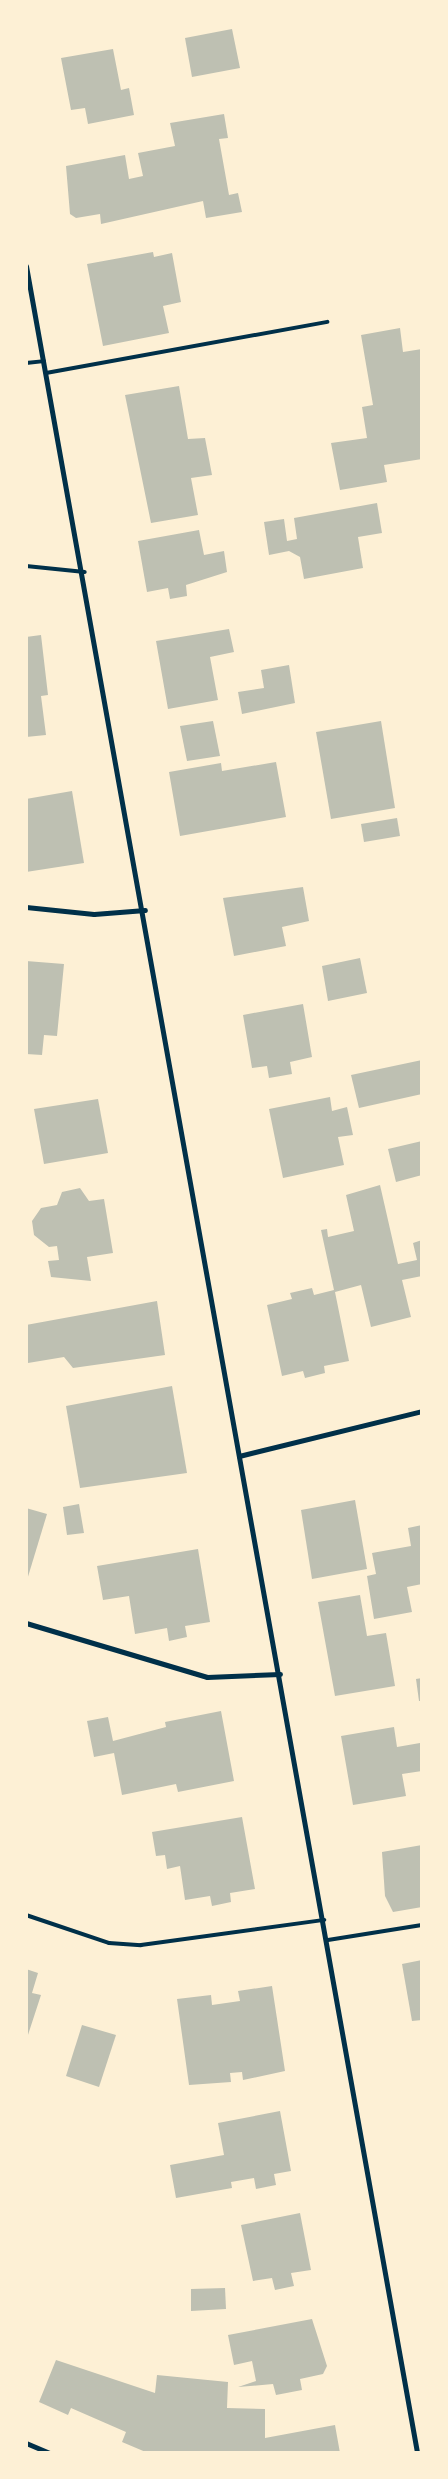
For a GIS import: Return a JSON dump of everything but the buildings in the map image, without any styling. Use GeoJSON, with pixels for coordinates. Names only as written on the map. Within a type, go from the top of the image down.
{"type":"FeatureCollection","features":[{"type":"Feature","properties":{"kind":"street"},"geometry":{"type":"LineString","coordinates":[[26,266],[145,910],[239,1456],[328,1940],[417,2453]]}},
{"type":"Feature","properties":{"kind":"street"},"geometry":{"type":"LineString","coordinates":[[26,907],[94,914],[145,910]]}},
{"type":"Feature","properties":{"kind":"street"},"geometry":{"type":"LineString","coordinates":[[239,1456],[422,1411]]}},
{"type":"Feature","properties":{"kind":"street"},"geometry":{"type":"LineString","coordinates":[[26,1623],[208,1677],[280,1674]]}},
{"type":"Feature","properties":{"kind":"street"},"geometry":{"type":"LineString","coordinates":[[26,2443],[49,2453]]}},
{"type":"Feature","properties":{"kind":"lane"},"geometry":{"type":"LineString","coordinates":[[46,373],[327,322]]}},
{"type":"Feature","properties":{"kind":"lane"},"geometry":{"type":"LineString","coordinates":[[26,363],[44,361]]}},
{"type":"Feature","properties":{"kind":"lane"},"geometry":{"type":"LineString","coordinates":[[26,566],[84,572]]}},
{"type":"Feature","properties":{"kind":"lane"},"geometry":{"type":"LineString","coordinates":[[26,1915],[109,1943],[141,1946],[324,1920]]}},
{"type":"Feature","properties":{"kind":"lane"},"geometry":{"type":"LineString","coordinates":[[328,1940],[422,1925]]}}]}
